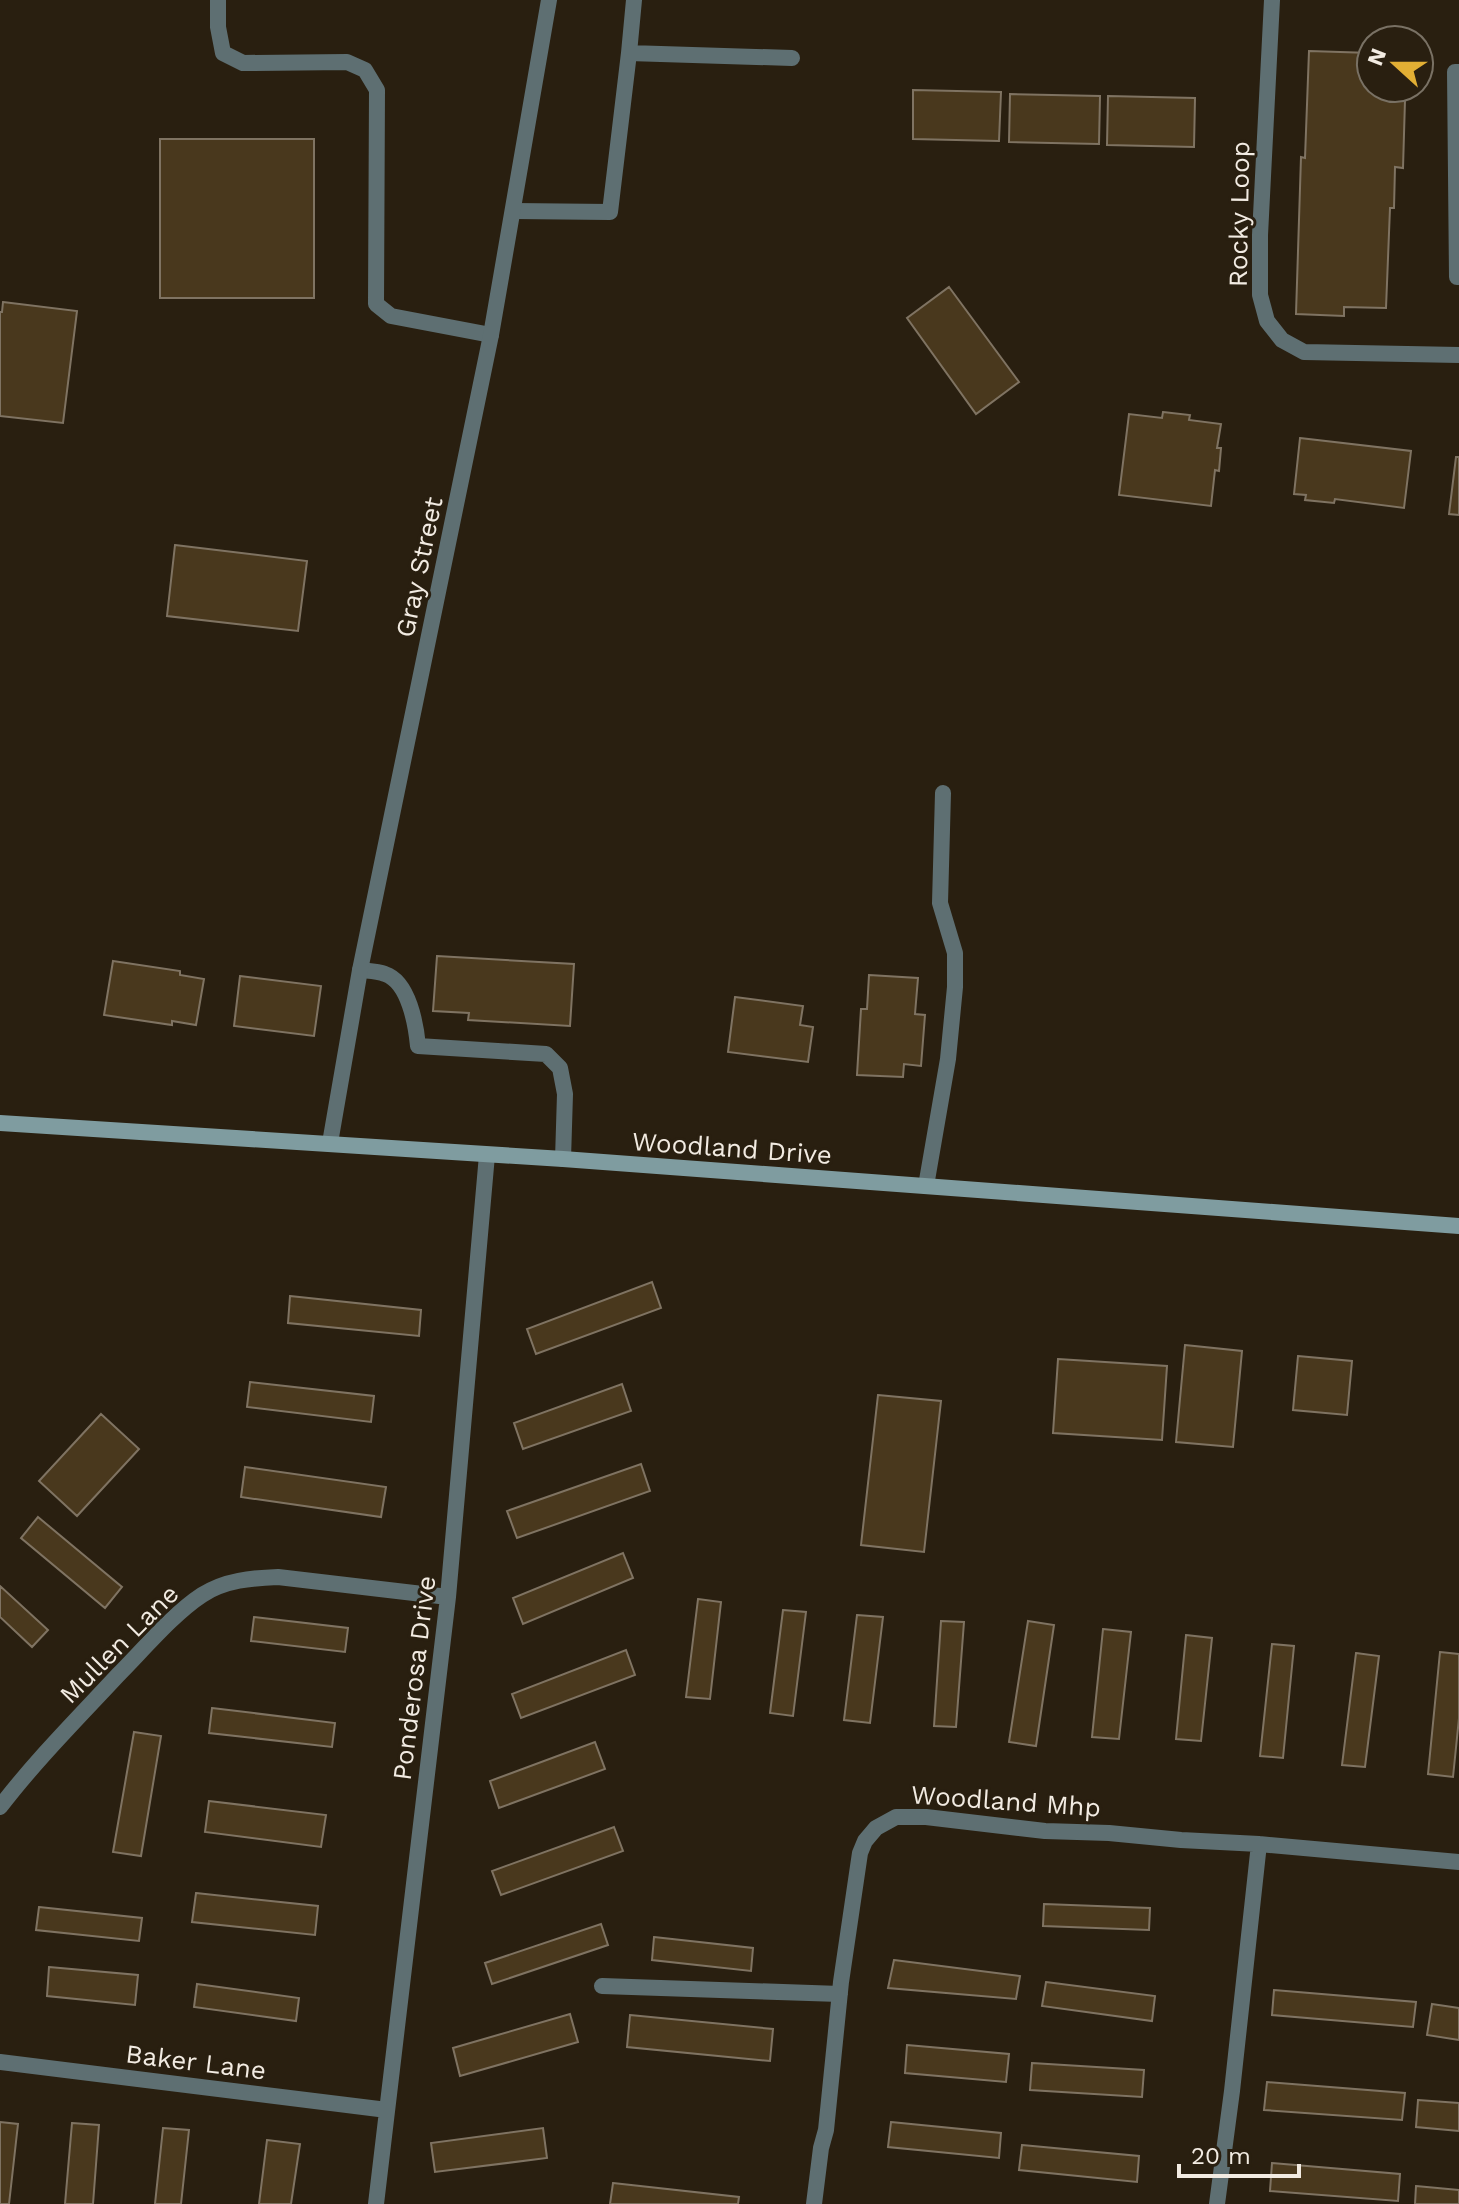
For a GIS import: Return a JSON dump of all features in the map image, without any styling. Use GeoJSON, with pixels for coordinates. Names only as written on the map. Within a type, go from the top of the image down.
{"type":"FeatureCollection","features":[{"type":"Feature","properties":{"kind":"street"},"geometry":{"type":"LineString","coordinates":[[218,0],[218,27],[223,53],[243,63],[347,62],[365,70],[377,90],[376,304],[391,316],[491,335]]}},
{"type":"Feature","properties":{"kind":"street","name":"Gray Street"},"geometry":{"type":"LineString","coordinates":[[330,1143],[360,970],[491,335],[549,0]]}},
{"type":"Feature","properties":{"kind":"street"},"geometry":{"type":"LineString","coordinates":[[514,211],[610,212],[634,0]]}},
{"type":"Feature","properties":{"kind":"street","name":"Rocky Loop"},"geometry":{"type":"LineString","coordinates":[[1272,0],[1260,265],[1260,295],[1267,321],[1282,340],[1304,352],[1459,355]]}},
{"type":"Feature","properties":{"kind":"street"},"geometry":{"type":"LineString","coordinates":[[629,53],[792,58]]}},
{"type":"Feature","properties":{"kind":"street"},"geometry":{"type":"LineString","coordinates":[[1459,72],[1455,72],[1459,277]]}},
{"type":"Feature","properties":{"kind":"street"},"geometry":{"type":"LineString","coordinates":[[926,1186],[946,1073],[955,987],[955,953],[940,903],[943,793]]}},
{"type":"Feature","properties":{"kind":"street"},"geometry":{"type":"LineString","coordinates":[[360,970],[387,974],[400,985],[415,1021],[418,1046],[546,1054],[560,1068],[565,1094],[563,1159]]}},
{"type":"Feature","properties":{"kind":"street","name":"Woodland Drive"},"geometry":{"type":"LineString","coordinates":[[0,1123],[563,1159],[1459,1226]]}},
{"type":"Feature","properties":{"kind":"street","name":"Ponderosa Drive"},"geometry":{"type":"LineString","coordinates":[[376,2204],[448,1597],[487,1155]]}},
{"type":"Feature","properties":{"kind":"street","name":"Mullen Lane"},"geometry":{"type":"LineString","coordinates":[[0,1807],[26,1772],[161,1630],[202,1595],[226,1583],[278,1577],[448,1597]]}},
{"type":"Feature","properties":{"kind":"street","name":"Woodland Mhp"},"geometry":{"type":"LineString","coordinates":[[814,2204],[860,1853],[876,1828],[896,1817],[1459,1862]]}},
{"type":"Feature","properties":{"kind":"street"},"geometry":{"type":"LineString","coordinates":[[1217,2204],[1259,1844]]}},
{"type":"Feature","properties":{"kind":"street"},"geometry":{"type":"LineString","coordinates":[[602,1986],[840,1994]]}},
{"type":"Feature","properties":{"kind":"street","name":"Baker Lane"},"geometry":{"type":"LineString","coordinates":[[0,2062],[387,2110]]}},
{"type":"Feature","properties":{"kind":"building"},"geometry":{"type":"Polygon","coordinates":[[[1309,51],[1355,52],[1355,104],[1405,104],[1403,168],[1395,167],[1394,208],[1390,208],[1386,308],[1344,307],[1344,316],[1296,314],[1301,157],[1305,158],[1309,51]]]}},
{"type":"Feature","properties":{"kind":"building"},"geometry":{"type":"Polygon","coordinates":[[[913,90],[1001,92],[999,141],[913,139],[913,90]]]}},
{"type":"Feature","properties":{"kind":"building"},"geometry":{"type":"Polygon","coordinates":[[[1010,94],[1100,96],[1099,144],[1009,142],[1010,94]]]}},
{"type":"Feature","properties":{"kind":"building"},"geometry":{"type":"Polygon","coordinates":[[[1108,96],[1195,98],[1194,147],[1107,145],[1108,96]]]}},
{"type":"Feature","properties":{"kind":"building"},"geometry":{"type":"Polygon","coordinates":[[[160,139],[314,139],[314,298],[160,298],[160,139]]]}},
{"type":"Feature","properties":{"kind":"building"},"geometry":{"type":"Polygon","coordinates":[[[949,287],[1019,382],[976,414],[907,318],[949,287]]]}},
{"type":"Feature","properties":{"kind":"building"},"geometry":{"type":"Polygon","coordinates":[[[3,302],[77,311],[63,423],[0,416],[0,312],[3,302]]]}},
{"type":"Feature","properties":{"kind":"building"},"geometry":{"type":"Polygon","coordinates":[[[1163,412],[1190,415],[1189,420],[1221,424],[1217,448],[1221,448],[1219,471],[1215,470],[1211,506],[1119,495],[1129,414],[1162,418],[1163,412]]]}},
{"type":"Feature","properties":{"kind":"building"},"geometry":{"type":"Polygon","coordinates":[[[1300,438],[1411,451],[1404,508],[1335,499],[1334,503],[1305,500],[1306,495],[1294,494],[1300,438]]]}},
{"type":"Feature","properties":{"kind":"building"},"geometry":{"type":"Polygon","coordinates":[[[1456,457],[1459,457],[1459,515],[1449,514],[1456,457]]]}},
{"type":"Feature","properties":{"kind":"building"},"geometry":{"type":"Polygon","coordinates":[[[175,545],[307,561],[298,631],[167,616],[175,545]]]}},
{"type":"Feature","properties":{"kind":"building"},"geometry":{"type":"Polygon","coordinates":[[[437,956],[574,964],[570,1026],[468,1020],[469,1013],[433,1011],[437,956]]]}},
{"type":"Feature","properties":{"kind":"building"},"geometry":{"type":"Polygon","coordinates":[[[113,961],[180,971],[180,975],[204,979],[196,1025],[172,1021],[172,1025],[104,1015],[113,961]]]}},
{"type":"Feature","properties":{"kind":"building"},"geometry":{"type":"Polygon","coordinates":[[[869,975],[918,978],[915,1014],[925,1015],[921,1066],[904,1064],[903,1077],[857,1075],[861,1009],[867,1009],[869,975]]]}},
{"type":"Feature","properties":{"kind":"building"},"geometry":{"type":"Polygon","coordinates":[[[240,976],[321,986],[314,1036],[234,1026],[240,976]]]}},
{"type":"Feature","properties":{"kind":"building"},"geometry":{"type":"Polygon","coordinates":[[[735,997],[803,1006],[800,1025],[813,1027],[808,1062],[728,1052],[735,997]]]}},
{"type":"Feature","properties":{"kind":"building"},"geometry":{"type":"Polygon","coordinates":[[[652,1282],[661,1308],[536,1354],[527,1329],[652,1282]]]}},
{"type":"Feature","properties":{"kind":"building"},"geometry":{"type":"Polygon","coordinates":[[[290,1296],[421,1310],[419,1336],[288,1323],[290,1296]]]}},
{"type":"Feature","properties":{"kind":"building"},"geometry":{"type":"Polygon","coordinates":[[[1185,1345],[1242,1351],[1233,1447],[1176,1442],[1185,1345]]]}},
{"type":"Feature","properties":{"kind":"building"},"geometry":{"type":"Polygon","coordinates":[[[1298,1356],[1352,1361],[1347,1415],[1293,1410],[1298,1356]]]}},
{"type":"Feature","properties":{"kind":"building"},"geometry":{"type":"Polygon","coordinates":[[[1058,1359],[1167,1366],[1162,1440],[1053,1433],[1058,1359]]]}},
{"type":"Feature","properties":{"kind":"building"},"geometry":{"type":"Polygon","coordinates":[[[250,1382],[374,1396],[371,1422],[247,1407],[250,1382]]]}},
{"type":"Feature","properties":{"kind":"building"},"geometry":{"type":"Polygon","coordinates":[[[622,1384],[631,1411],[523,1449],[514,1423],[622,1384]]]}},
{"type":"Feature","properties":{"kind":"building"},"geometry":{"type":"Polygon","coordinates":[[[878,1395],[941,1401],[924,1552],[861,1545],[878,1395]]]}},
{"type":"Feature","properties":{"kind":"building"},"geometry":{"type":"Polygon","coordinates":[[[101,1414],[139,1449],[77,1516],[39,1481],[101,1414]]]}},
{"type":"Feature","properties":{"kind":"building"},"geometry":{"type":"Polygon","coordinates":[[[641,1464],[650,1491],[517,1538],[507,1511],[641,1464]]]}},
{"type":"Feature","properties":{"kind":"building"},"geometry":{"type":"Polygon","coordinates":[[[245,1467],[386,1487],[381,1517],[241,1497],[245,1467]]]}},
{"type":"Feature","properties":{"kind":"building"},"geometry":{"type":"Polygon","coordinates":[[[38,1517],[122,1587],[105,1608],[21,1538],[38,1517]]]}},
{"type":"Feature","properties":{"kind":"building"},"geometry":{"type":"Polygon","coordinates":[[[623,1553],[633,1578],[523,1624],[513,1598],[623,1553]]]}},
{"type":"Feature","properties":{"kind":"building"},"geometry":{"type":"Polygon","coordinates":[[[0,1586],[48,1630],[32,1647],[0,1617],[0,1586]]]}},
{"type":"Feature","properties":{"kind":"building"},"geometry":{"type":"Polygon","coordinates":[[[698,1599],[721,1602],[710,1699],[686,1697],[698,1599]]]}},
{"type":"Feature","properties":{"kind":"building"},"geometry":{"type":"Polygon","coordinates":[[[783,1610],[806,1612],[793,1716],[770,1713],[783,1610]]]}},
{"type":"Feature","properties":{"kind":"building"},"geometry":{"type":"Polygon","coordinates":[[[857,1615],[883,1617],[870,1723],[844,1720],[857,1615]]]}},
{"type":"Feature","properties":{"kind":"building"},"geometry":{"type":"Polygon","coordinates":[[[254,1617],[348,1628],[345,1652],[251,1641],[254,1617]]]}},
{"type":"Feature","properties":{"kind":"building"},"geometry":{"type":"Polygon","coordinates":[[[941,1621],[964,1622],[956,1727],[934,1726],[941,1621]]]}},
{"type":"Feature","properties":{"kind":"building"},"geometry":{"type":"Polygon","coordinates":[[[1028,1621],[1054,1625],[1036,1746],[1009,1742],[1028,1621]]]}},
{"type":"Feature","properties":{"kind":"building"},"geometry":{"type":"Polygon","coordinates":[[[1103,1629],[1131,1632],[1119,1739],[1092,1737],[1103,1629]]]}},
{"type":"Feature","properties":{"kind":"building"},"geometry":{"type":"Polygon","coordinates":[[[1186,1635],[1212,1638],[1201,1741],[1176,1739],[1186,1635]]]}},
{"type":"Feature","properties":{"kind":"building"},"geometry":{"type":"Polygon","coordinates":[[[1272,1644],[1294,1646],[1283,1758],[1260,1756],[1272,1644]]]}},
{"type":"Feature","properties":{"kind":"building"},"geometry":{"type":"Polygon","coordinates":[[[626,1650],[635,1675],[521,1718],[512,1694],[626,1650]]]}},
{"type":"Feature","properties":{"kind":"building"},"geometry":{"type":"Polygon","coordinates":[[[1440,1652],[1459,1654],[1459,1718],[1453,1777],[1428,1774],[1440,1652]]]}},
{"type":"Feature","properties":{"kind":"building"},"geometry":{"type":"Polygon","coordinates":[[[1356,1653],[1379,1656],[1365,1767],[1342,1765],[1356,1653]]]}},
{"type":"Feature","properties":{"kind":"building"},"geometry":{"type":"Polygon","coordinates":[[[212,1708],[335,1723],[332,1747],[209,1733],[212,1708]]]}},
{"type":"Feature","properties":{"kind":"building"},"geometry":{"type":"Polygon","coordinates":[[[134,1732],[161,1736],[141,1856],[113,1852],[134,1732]]]}},
{"type":"Feature","properties":{"kind":"building"},"geometry":{"type":"Polygon","coordinates":[[[595,1742],[605,1769],[499,1808],[490,1781],[595,1742]]]}},
{"type":"Feature","properties":{"kind":"building"},"geometry":{"type":"Polygon","coordinates":[[[209,1801],[326,1815],[321,1847],[205,1832],[209,1801]]]}},
{"type":"Feature","properties":{"kind":"building"},"geometry":{"type":"Polygon","coordinates":[[[614,1827],[623,1851],[501,1895],[492,1871],[614,1827]]]}},
{"type":"Feature","properties":{"kind":"building"},"geometry":{"type":"Polygon","coordinates":[[[196,1893],[318,1906],[315,1935],[192,1922],[196,1893]]]}},
{"type":"Feature","properties":{"kind":"building"},"geometry":{"type":"Polygon","coordinates":[[[1044,1904],[1150,1908],[1149,1930],[1043,1926],[1044,1904]]]}},
{"type":"Feature","properties":{"kind":"building"},"geometry":{"type":"Polygon","coordinates":[[[39,1907],[142,1918],[139,1941],[36,1930],[39,1907]]]}},
{"type":"Feature","properties":{"kind":"building"},"geometry":{"type":"Polygon","coordinates":[[[601,1924],[608,1945],[492,1984],[485,1963],[601,1924]]]}},
{"type":"Feature","properties":{"kind":"building"},"geometry":{"type":"Polygon","coordinates":[[[654,1937],[753,1948],[751,1971],[652,1960],[654,1937]]]}},
{"type":"Feature","properties":{"kind":"building"},"geometry":{"type":"Polygon","coordinates":[[[894,1960],[1020,1976],[1016,1999],[888,1988],[894,1960]]]}},
{"type":"Feature","properties":{"kind":"building"},"geometry":{"type":"Polygon","coordinates":[[[49,1967],[138,1975],[135,2005],[47,1996],[49,1967]]]}},
{"type":"Feature","properties":{"kind":"building"},"geometry":{"type":"Polygon","coordinates":[[[1046,1982],[1155,1996],[1152,2021],[1042,2006],[1046,1982]]]}},
{"type":"Feature","properties":{"kind":"building"},"geometry":{"type":"Polygon","coordinates":[[[197,1984],[299,1998],[296,2021],[194,2007],[197,1984]]]}},
{"type":"Feature","properties":{"kind":"building"},"geometry":{"type":"Polygon","coordinates":[[[1274,1990],[1416,2002],[1413,2027],[1272,2015],[1274,1990]]]}},
{"type":"Feature","properties":{"kind":"building"},"geometry":{"type":"Polygon","coordinates":[[[1432,2004],[1459,2008],[1459,2040],[1427,2035],[1432,2004]]]}},
{"type":"Feature","properties":{"kind":"building"},"geometry":{"type":"Polygon","coordinates":[[[570,2014],[578,2042],[460,2076],[453,2048],[570,2014]]]}},
{"type":"Feature","properties":{"kind":"building"},"geometry":{"type":"Polygon","coordinates":[[[630,2015],[773,2029],[770,2061],[627,2047],[630,2015]]]}},
{"type":"Feature","properties":{"kind":"building"},"geometry":{"type":"Polygon","coordinates":[[[907,2045],[1009,2054],[1006,2082],[905,2073],[907,2045]]]}},
{"type":"Feature","properties":{"kind":"building"},"geometry":{"type":"Polygon","coordinates":[[[1032,2063],[1144,2070],[1142,2097],[1030,2090],[1032,2063]]]}},
{"type":"Feature","properties":{"kind":"building"},"geometry":{"type":"Polygon","coordinates":[[[1267,2082],[1405,2093],[1402,2120],[1264,2110],[1267,2082]]]}},
{"type":"Feature","properties":{"kind":"building"},"geometry":{"type":"Polygon","coordinates":[[[1418,2100],[1459,2103],[1459,2131],[1416,2127],[1418,2100]]]}},
{"type":"Feature","properties":{"kind":"building"},"geometry":{"type":"Polygon","coordinates":[[[0,2122],[18,2124],[9,2204],[0,2204],[0,2122]]]}},
{"type":"Feature","properties":{"kind":"building"},"geometry":{"type":"Polygon","coordinates":[[[891,2122],[1001,2133],[999,2158],[888,2147],[891,2122]]]}},
{"type":"Feature","properties":{"kind":"building"},"geometry":{"type":"Polygon","coordinates":[[[72,2123],[99,2125],[93,2204],[65,2204],[72,2123]]]}},
{"type":"Feature","properties":{"kind":"building"},"geometry":{"type":"Polygon","coordinates":[[[163,2128],[189,2130],[181,2204],[155,2204],[163,2128]]]}},
{"type":"Feature","properties":{"kind":"building"},"geometry":{"type":"Polygon","coordinates":[[[543,2128],[547,2158],[435,2172],[431,2143],[543,2128]]]}},
{"type":"Feature","properties":{"kind":"building"},"geometry":{"type":"Polygon","coordinates":[[[267,2140],[300,2144],[291,2204],[259,2204],[267,2140]]]}},
{"type":"Feature","properties":{"kind":"building"},"geometry":{"type":"Polygon","coordinates":[[[1022,2145],[1139,2156],[1137,2182],[1019,2170],[1022,2145]]]}},
{"type":"Feature","properties":{"kind":"building"},"geometry":{"type":"Polygon","coordinates":[[[1272,2163],[1400,2174],[1398,2201],[1270,2191],[1272,2163]]]}},
{"type":"Feature","properties":{"kind":"building"},"geometry":{"type":"Polygon","coordinates":[[[613,2183],[739,2197],[738,2204],[610,2204],[613,2183]]]}},
{"type":"Feature","properties":{"kind":"building"},"geometry":{"type":"Polygon","coordinates":[[[1416,2186],[1459,2190],[1459,2204],[1415,2204],[1416,2186]]]}}]}
